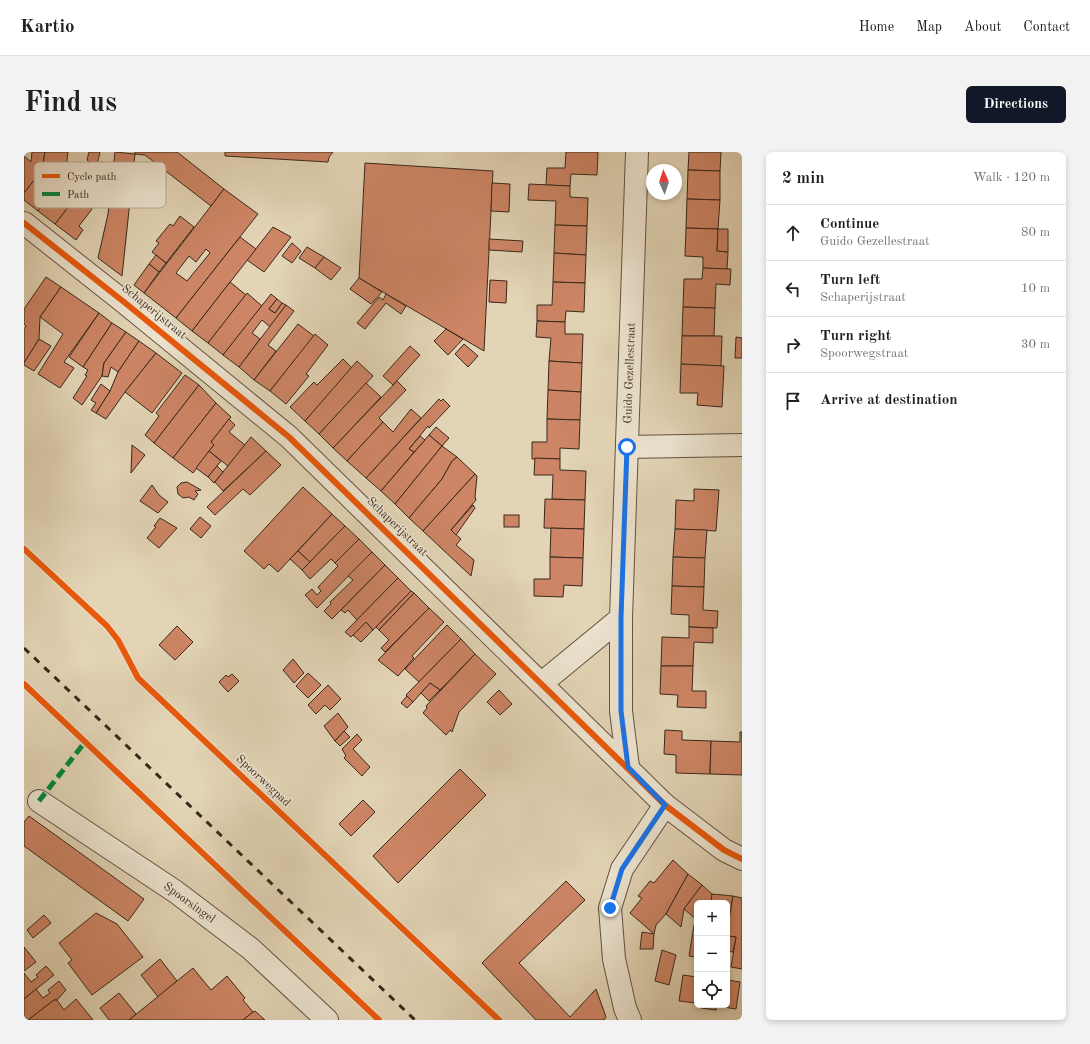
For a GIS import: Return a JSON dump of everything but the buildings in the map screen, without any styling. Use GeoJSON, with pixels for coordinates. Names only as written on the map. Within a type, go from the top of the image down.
{"type":"FeatureCollection","features":[{"type":"Feature","properties":{"kind":"street","name":"Guido Gezellestraat"},"geometry":{"type":"LineString","coordinates":[[628,767],[621,711],[621,618],[637,152]]}},
{"type":"Feature","properties":{"kind":"street","name":"Schaperijstraat"},"geometry":{"type":"LineString","coordinates":[[24,223],[124,302],[289,437],[628,767],[665,805],[724,850],[742,859]]}},
{"type":"Feature","properties":{"kind":"street"},"geometry":{"type":"LineString","coordinates":[[627,447],[742,445]]}},
{"type":"Feature","properties":{"kind":"street"},"geometry":{"type":"LineString","coordinates":[[542,683],[621,618]]}},
{"type":"Feature","properties":{"kind":"street","name":"Spoorsingel"},"geometry":{"type":"LineString","coordinates":[[39,801],[182,897],[250,949],[327,1020]]}},
{"type":"Feature","properties":{"kind":"street"},"geometry":{"type":"LineString","coordinates":[[630,1020],[625,1008],[614,959],[610,908],[622,869],[665,805]]}},
{"type":"Feature","properties":{"kind":"railway"},"geometry":{"type":"LineString","coordinates":[[24,648],[415,1020]]}},
{"type":"Feature","properties":{"kind":"marked path"},"geometry":{"type":"LineString","coordinates":[[39,801],[85,742]]}},
{"type":"Feature","properties":{"kind":"cycle path"},"geometry":{"type":"LineString","coordinates":[[24,223],[124,302],[289,437],[665,805],[724,850],[742,859]]}},
{"type":"Feature","properties":{"kind":"cycle path","name":"Spoorwegpad"},"geometry":{"type":"LineString","coordinates":[[24,549],[107,626],[118,640],[138,678],[499,1020]]}},
{"type":"Feature","properties":{"kind":"cycle path"},"geometry":{"type":"LineString","coordinates":[[24,684],[379,1020]]}},
{"type":"Feature","properties":{"kind":"route"},"geometry":{"type":"LineString","coordinates":[[610,908],[622,869],[665,805],[628,767],[621,711],[621,618],[627,447]]}}]}
